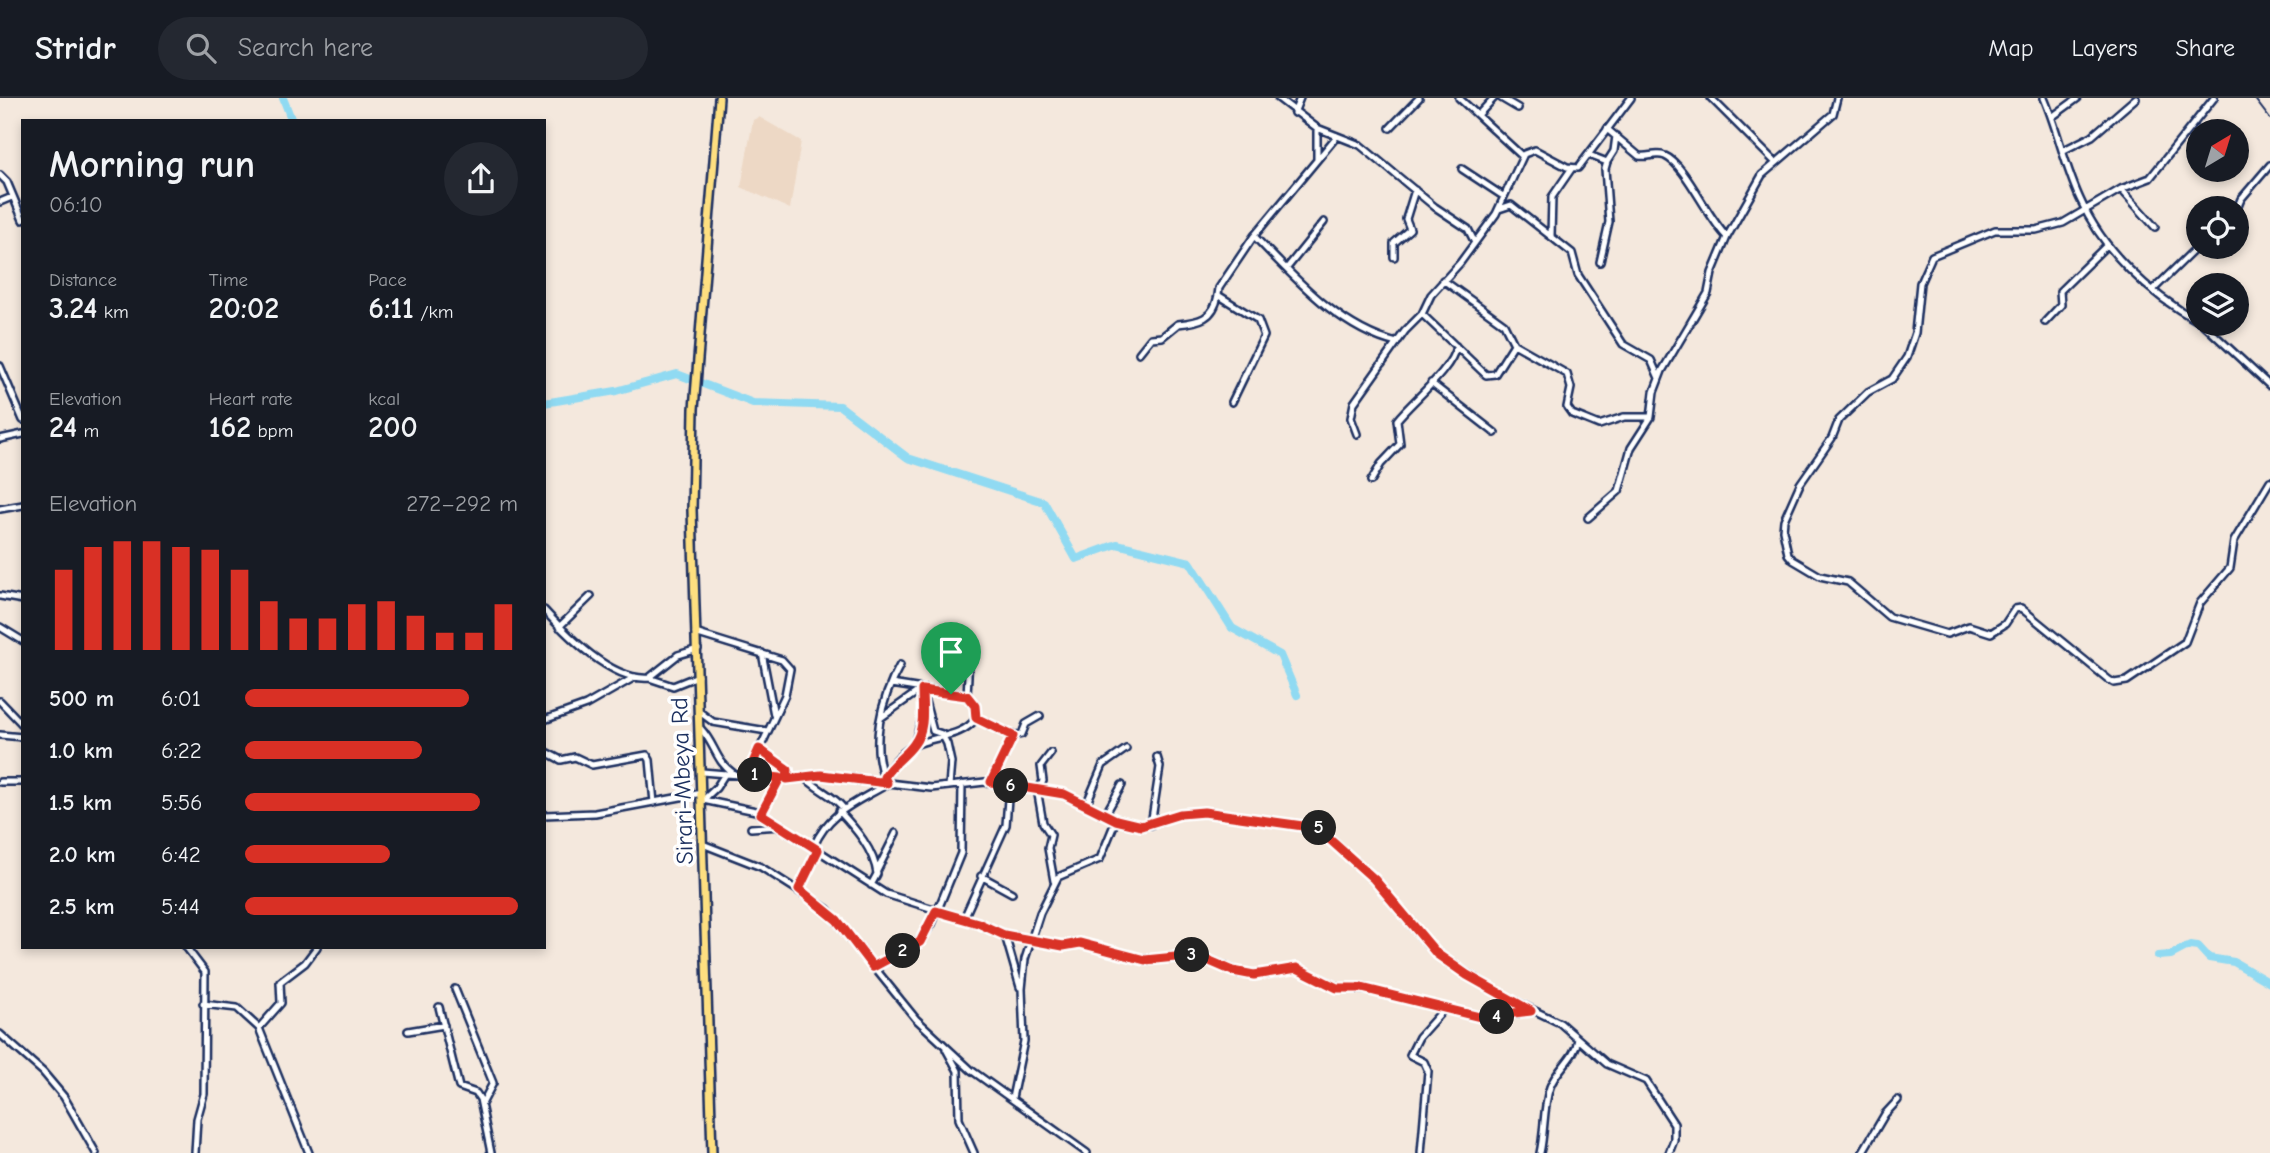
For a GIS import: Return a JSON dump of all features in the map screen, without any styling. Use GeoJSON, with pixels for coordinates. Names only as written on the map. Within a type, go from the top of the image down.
{"type":"FeatureCollection","features":[{"type":"Feature","properties":{"kind":"highway","name":"Sirari-Mbeya Rd"},"geometry":{"type":"LineString","coordinates":[[712,1153],[701,713],[695,633],[692,510],[694,409],[719,98]]}},
{"type":"Feature","properties":{"kind":"street"},"geometry":{"type":"LineString","coordinates":[[1278,98],[1294,113],[1317,128],[1360,145],[1468,229],[1474,241]]}},
{"type":"Feature","properties":{"kind":"street"},"geometry":{"type":"LineString","coordinates":[[1294,113],[1300,98]]}},
{"type":"Feature","properties":{"kind":"street"},"geometry":{"type":"LineString","coordinates":[[1390,128],[1419,98]]}},
{"type":"Feature","properties":{"kind":"street"},"geometry":{"type":"LineString","coordinates":[[1459,98],[1522,156]]}},
{"type":"Feature","properties":{"kind":"street"},"geometry":{"type":"LineString","coordinates":[[1479,114],[1494,98]]}},
{"type":"Feature","properties":{"kind":"street"},"geometry":{"type":"LineString","coordinates":[[1501,98],[1518,108]]}},
{"type":"Feature","properties":{"kind":"street"},"geometry":{"type":"LineString","coordinates":[[1551,237],[1552,197],[1572,168],[1582,165],[1631,98]]}},
{"type":"Feature","properties":{"kind":"street"},"geometry":{"type":"LineString","coordinates":[[1711,98],[1775,162]]}},
{"type":"Feature","properties":{"kind":"street"},"geometry":{"type":"LineString","coordinates":[[1588,518],[1619,491],[1631,448],[1651,417],[1659,378],[1708,292],[1712,273],[1727,237],[1762,175],[1833,114],[1837,98]]}},
{"type":"Feature","properties":{"kind":"street"},"geometry":{"type":"LineString","coordinates":[[2044,98],[2087,212],[2107,245],[2153,290],[2186,313]]}},
{"type":"Feature","properties":{"kind":"street"},"geometry":{"type":"LineString","coordinates":[[2052,117],[2078,98]]}},
{"type":"Feature","properties":{"kind":"street"},"geometry":{"type":"LineString","coordinates":[[2064,150],[2092,136],[2136,98]]}},
{"type":"Feature","properties":{"kind":"street"},"geometry":{"type":"LineString","coordinates":[[2214,98],[2153,176],[2121,189],[2087,212],[2047,228],[1995,230],[1932,256],[1920,283],[1915,333],[1907,358],[1892,379],[1868,392],[1842,416],[1832,438],[1800,484],[1783,524],[1788,554],[1819,576],[1848,582],[1889,617],[1945,634],[1969,626],[1991,633],[2005,624],[2015,609],[2023,609],[2109,680],[2120,683],[2140,674],[2185,642],[2200,603],[2230,568],[2234,541],[2270,481]]}},
{"type":"Feature","properties":{"kind":"street"},"geometry":{"type":"LineString","coordinates":[[1317,128],[1317,160]]}},
{"type":"Feature","properties":{"kind":"street"},"geometry":{"type":"LineString","coordinates":[[1607,129],[1639,156],[1662,154],[1677,164],[1715,225],[1727,237]]}},
{"type":"Feature","properties":{"kind":"street"},"geometry":{"type":"LineString","coordinates":[[1139,353],[1151,338],[1162,337],[1178,324],[1191,324],[1207,318],[1216,305],[1224,279],[1254,236],[1337,136]]}},
{"type":"Feature","properties":{"kind":"street"},"geometry":{"type":"LineString","coordinates":[[1600,262],[1609,222],[1609,196],[1605,175],[1607,162],[1615,151],[1616,136]]}},
{"type":"Feature","properties":{"kind":"street"},"geometry":{"type":"LineString","coordinates":[[1357,434],[1351,418],[1354,403],[1397,343],[1422,314],[1443,280],[1460,263],[1499,209],[1522,156],[1535,150],[1572,168]]}},
{"type":"Feature","properties":{"kind":"street"},"geometry":{"type":"LineString","coordinates":[[1589,155],[1607,162]]}},
{"type":"Feature","properties":{"kind":"street"},"geometry":{"type":"LineString","coordinates":[[2244,196],[2270,165]]}},
{"type":"Feature","properties":{"kind":"street"},"geometry":{"type":"LineString","coordinates":[[1462,169],[1503,196]]}},
{"type":"Feature","properties":{"kind":"street"},"geometry":{"type":"LineString","coordinates":[[0,175],[7,182],[21,216]]}},
{"type":"Feature","properties":{"kind":"street"},"geometry":{"type":"LineString","coordinates":[[2121,189],[2155,227]]}},
{"type":"Feature","properties":{"kind":"street"},"geometry":{"type":"LineString","coordinates":[[1394,257],[1394,243],[1410,229],[1406,219],[1415,190]]}},
{"type":"Feature","properties":{"kind":"street"},"geometry":{"type":"LineString","coordinates":[[0,202],[12,197]]}},
{"type":"Feature","properties":{"kind":"street"},"geometry":{"type":"LineString","coordinates":[[1499,209],[1511,205],[1572,253],[1578,275],[1623,344],[1651,360],[1659,378]]}},
{"type":"Feature","properties":{"kind":"street"},"geometry":{"type":"LineString","coordinates":[[1287,268],[1324,222]]}},
{"type":"Feature","properties":{"kind":"street"},"geometry":{"type":"LineString","coordinates":[[1468,229],[1483,230]]}},
{"type":"Feature","properties":{"kind":"street"},"geometry":{"type":"LineString","coordinates":[[1254,236],[1352,323],[1383,340],[1397,343]]}},
{"type":"Feature","properties":{"kind":"street"},"geometry":{"type":"LineString","coordinates":[[2045,322],[2061,305],[2060,290],[2107,245]]}},
{"type":"Feature","properties":{"kind":"street"},"geometry":{"type":"LineString","coordinates":[[2153,290],[2186,258]]}},
{"type":"Feature","properties":{"kind":"street"},"geometry":{"type":"LineString","coordinates":[[1443,280],[1504,324],[1514,344],[1567,374],[1571,388],[1567,407],[1572,414],[1599,425],[1624,417],[1651,417]]}},
{"type":"Feature","properties":{"kind":"street"},"geometry":{"type":"LineString","coordinates":[[1218,295],[1258,320],[1264,336],[1233,402]]}},
{"type":"Feature","properties":{"kind":"street"},"geometry":{"type":"LineString","coordinates":[[1422,314],[1481,371],[1491,376],[1514,344]]}},
{"type":"Feature","properties":{"kind":"street"},"geometry":{"type":"LineString","coordinates":[[2216,336],[2270,386]]}},
{"type":"Feature","properties":{"kind":"street"},"geometry":{"type":"LineString","coordinates":[[1371,481],[1381,464],[1400,444],[1397,420],[1432,383],[1454,355],[1456,346]]}},
{"type":"Feature","properties":{"kind":"street"},"geometry":{"type":"LineString","coordinates":[[0,366],[21,415]]}},
{"type":"Feature","properties":{"kind":"street"},"geometry":{"type":"LineString","coordinates":[[1432,383],[1495,433]]}},
{"type":"Feature","properties":{"kind":"street"},"geometry":{"type":"LineString","coordinates":[[15,397],[21,394]]}},
{"type":"Feature","properties":{"kind":"street"},"geometry":{"type":"LineString","coordinates":[[0,439],[21,434]]}},
{"type":"Feature","properties":{"kind":"street"},"geometry":{"type":"LineString","coordinates":[[0,509],[21,505]]}},
{"type":"Feature","properties":{"kind":"street"},"geometry":{"type":"LineString","coordinates":[[0,596],[21,600]]}},
{"type":"Feature","properties":{"kind":"street"},"geometry":{"type":"LineString","coordinates":[[559,627],[591,596]]}},
{"type":"Feature","properties":{"kind":"street"},"geometry":{"type":"LineString","coordinates":[[547,618],[593,655],[635,677],[649,678],[673,686],[699,676]]}},
{"type":"Feature","properties":{"kind":"street"},"geometry":{"type":"LineString","coordinates":[[0,627],[21,640]]}},
{"type":"Feature","properties":{"kind":"street"},"geometry":{"type":"LineString","coordinates":[[695,633],[782,660],[790,669],[785,695],[748,774]]}},
{"type":"Feature","properties":{"kind":"street"},"geometry":{"type":"LineString","coordinates":[[649,678],[678,655],[698,649]]}},
{"type":"Feature","properties":{"kind":"street"},"geometry":{"type":"LineString","coordinates":[[762,653],[774,715]]}},
{"type":"Feature","properties":{"kind":"street"},"geometry":{"type":"LineString","coordinates":[[969,656],[967,696],[975,706],[976,718]]}},
{"type":"Feature","properties":{"kind":"street"},"geometry":{"type":"LineString","coordinates":[[886,781],[878,757],[880,718],[900,665]]}},
{"type":"Feature","properties":{"kind":"street"},"geometry":{"type":"LineString","coordinates":[[546,719],[586,705],[635,677]]}},
{"type":"Feature","properties":{"kind":"street"},"geometry":{"type":"LineString","coordinates":[[891,684],[967,696]]}},
{"type":"Feature","properties":{"kind":"street"},"geometry":{"type":"LineString","coordinates":[[922,690],[933,731],[944,736]]}},
{"type":"Feature","properties":{"kind":"street"},"geometry":{"type":"LineString","coordinates":[[880,718],[922,690]]}},
{"type":"Feature","properties":{"kind":"street"},"geometry":{"type":"LineString","coordinates":[[0,701],[21,723]]}},
{"type":"Feature","properties":{"kind":"street"},"geometry":{"type":"LineString","coordinates":[[914,745],[925,709]]}},
{"type":"Feature","properties":{"kind":"street"},"geometry":{"type":"LineString","coordinates":[[701,713],[713,722],[767,731]]}},
{"type":"Feature","properties":{"kind":"street"},"geometry":{"type":"LineString","coordinates":[[976,718],[1013,736],[1022,734],[1026,724],[1040,716]]}},
{"type":"Feature","properties":{"kind":"street"},"geometry":{"type":"LineString","coordinates":[[799,889],[830,819],[886,781],[896,759],[914,745],[961,730],[976,718]]}},
{"type":"Feature","properties":{"kind":"street"},"geometry":{"type":"LineString","coordinates":[[701,729],[710,740],[722,766],[734,774]]}},
{"type":"Feature","properties":{"kind":"street"},"geometry":{"type":"LineString","coordinates":[[0,735],[21,737]]}},
{"type":"Feature","properties":{"kind":"street"},"geometry":{"type":"LineString","coordinates":[[944,736],[951,762],[950,786]]}},
{"type":"Feature","properties":{"kind":"street"},"geometry":{"type":"LineString","coordinates":[[991,782],[1013,736]]}},
{"type":"Feature","properties":{"kind":"street"},"geometry":{"type":"LineString","coordinates":[[759,749],[788,770],[761,814]]}},
{"type":"Feature","properties":{"kind":"street"},"geometry":{"type":"LineString","coordinates":[[1086,805],[1102,765],[1126,749]]}},
{"type":"Feature","properties":{"kind":"street"},"geometry":{"type":"LineString","coordinates":[[546,752],[565,761],[575,757],[592,765],[646,755],[650,760],[654,803]]}},
{"type":"Feature","properties":{"kind":"street"},"geometry":{"type":"LineString","coordinates":[[1051,753],[1041,766],[1043,781],[1038,789],[1043,823],[1051,835],[1048,848],[1054,881]]}},
{"type":"Feature","properties":{"kind":"street"},"geometry":{"type":"LineString","coordinates":[[1152,825],[1160,767],[1157,757]]}},
{"type":"Feature","properties":{"kind":"street"},"geometry":{"type":"LineString","coordinates":[[702,772],[886,781],[931,788],[991,782],[1064,794],[1116,820],[1152,825],[1180,814],[1204,812],[1317,828],[1374,879],[1437,954],[1467,975],[1531,1011],[1560,1023],[1599,1059],[1646,1081],[1675,1128],[1669,1153]]}},
{"type":"Feature","properties":{"kind":"street"},"geometry":{"type":"LineString","coordinates":[[702,797],[716,788],[725,774]]}},
{"type":"Feature","properties":{"kind":"street"},"geometry":{"type":"LineString","coordinates":[[804,776],[817,789],[836,799],[873,858],[877,871]]}},
{"type":"Feature","properties":{"kind":"street"},"geometry":{"type":"LineString","coordinates":[[0,782],[21,782]]}},
{"type":"Feature","properties":{"kind":"street"},"geometry":{"type":"LineString","coordinates":[[873,967],[920,942],[936,911],[961,853],[962,784]]}},
{"type":"Feature","properties":{"kind":"street"},"geometry":{"type":"LineString","coordinates":[[1105,815],[1122,785]]}},
{"type":"Feature","properties":{"kind":"street"},"geometry":{"type":"LineString","coordinates":[[964,918],[1006,825],[1009,786]]}},
{"type":"Feature","properties":{"kind":"street"},"geometry":{"type":"LineString","coordinates":[[546,815],[595,813],[702,797],[761,814],[886,894],[964,918],[1004,935],[1063,946],[1080,943],[1145,960],[1196,955],[1243,974],[1297,968],[1337,988],[1362,988],[1490,1018],[1531,1011]]}},
{"type":"Feature","properties":{"kind":"street"},"geometry":{"type":"LineString","coordinates":[[1012,1098],[1024,1047],[1022,989],[1030,940],[1054,881],[1062,874],[1100,859],[1116,820]]}},
{"type":"Feature","properties":{"kind":"street"},"geometry":{"type":"LineString","coordinates":[[751,828],[781,826]]}},
{"type":"Feature","properties":{"kind":"street"},"geometry":{"type":"LineString","coordinates":[[871,885],[896,833]]}},
{"type":"Feature","properties":{"kind":"street"},"geometry":{"type":"LineString","coordinates":[[705,845],[761,867],[799,889],[837,920],[916,1019],[971,1070],[1087,1153]]}},
{"type":"Feature","properties":{"kind":"street"},"geometry":{"type":"LineString","coordinates":[[873,858],[886,850]]}},
{"type":"Feature","properties":{"kind":"street"},"geometry":{"type":"LineString","coordinates":[[981,876],[1012,893]]}},
{"type":"Feature","properties":{"kind":"street"},"geometry":{"type":"LineString","coordinates":[[1004,935],[1022,989]]}},
{"type":"Feature","properties":{"kind":"street"},"geometry":{"type":"LineString","coordinates":[[188,949],[203,966],[204,1094],[197,1119],[195,1153]]}},
{"type":"Feature","properties":{"kind":"street"},"geometry":{"type":"LineString","coordinates":[[259,1028],[281,1003],[281,982],[305,963],[316,949]]}},
{"type":"Feature","properties":{"kind":"street"},"geometry":{"type":"LineString","coordinates":[[455,989],[492,1083],[481,1105]]}},
{"type":"Feature","properties":{"kind":"street"},"geometry":{"type":"LineString","coordinates":[[204,1004],[237,1008],[259,1028],[309,1153]]}},
{"type":"Feature","properties":{"kind":"street"},"geometry":{"type":"LineString","coordinates":[[439,1007],[458,1087],[478,1094],[491,1153]]}},
{"type":"Feature","properties":{"kind":"street"},"geometry":{"type":"LineString","coordinates":[[1421,1153],[1428,1071],[1424,1062],[1410,1055],[1419,1037],[1445,1008]]}},
{"type":"Feature","properties":{"kind":"street"},"geometry":{"type":"LineString","coordinates":[[408,1031],[444,1025]]}},
{"type":"Feature","properties":{"kind":"street"},"geometry":{"type":"LineString","coordinates":[[0,1034],[43,1072],[64,1097],[96,1153]]}},
{"type":"Feature","properties":{"kind":"street"},"geometry":{"type":"LineString","coordinates":[[1540,1153],[1549,1091],[1555,1078],[1576,1051],[1578,1039]]}},
{"type":"Feature","properties":{"kind":"street"},"geometry":{"type":"LineString","coordinates":[[943,1043],[958,1071],[959,1119],[974,1153]]}},
{"type":"Feature","properties":{"kind":"street"},"geometry":{"type":"LineString","coordinates":[[1862,1153],[1885,1114],[1898,1100]]}},
{"type":"Feature","properties":{"kind":"shaded area"},"geometry":{"type":"Polygon","coordinates":[[[759,117],[801,141],[790,209],[741,187],[753,120],[759,117]]]}},
{"type":"Feature","properties":{"kind":"waterway"},"geometry":{"type":"LineString","coordinates":[[283,98],[291,119]]}},
{"type":"Feature","properties":{"kind":"waterway"},"geometry":{"type":"LineString","coordinates":[[546,403],[616,391],[677,374],[753,403],[840,406],[908,458],[1044,502],[1076,559],[1117,544],[1190,562],[1232,628],[1280,655],[1297,695]]}},
{"type":"Feature","properties":{"kind":"waterway"},"geometry":{"type":"LineString","coordinates":[[2158,956],[2171,955],[2190,945],[2198,946],[2209,958],[2234,962],[2270,983]]}},
{"type":"Feature","properties":{"kind":"railway"},"geometry":{"type":"LineString","coordinates":[[2254,98],[2270,119]]}},
{"type":"Feature","properties":{"kind":"route"},"geometry":{"type":"LineString","coordinates":[[922,690],[951,694],[967,696],[975,706],[976,718],[1008,731],[1013,736],[991,782],[1064,794],[1116,820],[1141,826],[1152,825],[1180,814],[1204,812],[1227,818],[1317,828],[1374,879],[1437,954],[1467,975],[1531,1011],[1490,1018],[1480,1017],[1362,988],[1337,988],[1297,968],[1254,975],[1233,971],[1206,957],[1196,955],[1145,960],[1087,944],[1063,946],[1004,935],[964,918],[936,911],[932,924],[920,942],[873,967],[827,909],[799,889],[818,850],[761,814],[780,778],[748,774],[759,749],[788,770],[787,779],[821,775],[887,783],[884,777],[892,764],[914,745],[920,732],[925,709],[922,690]]}}]}
